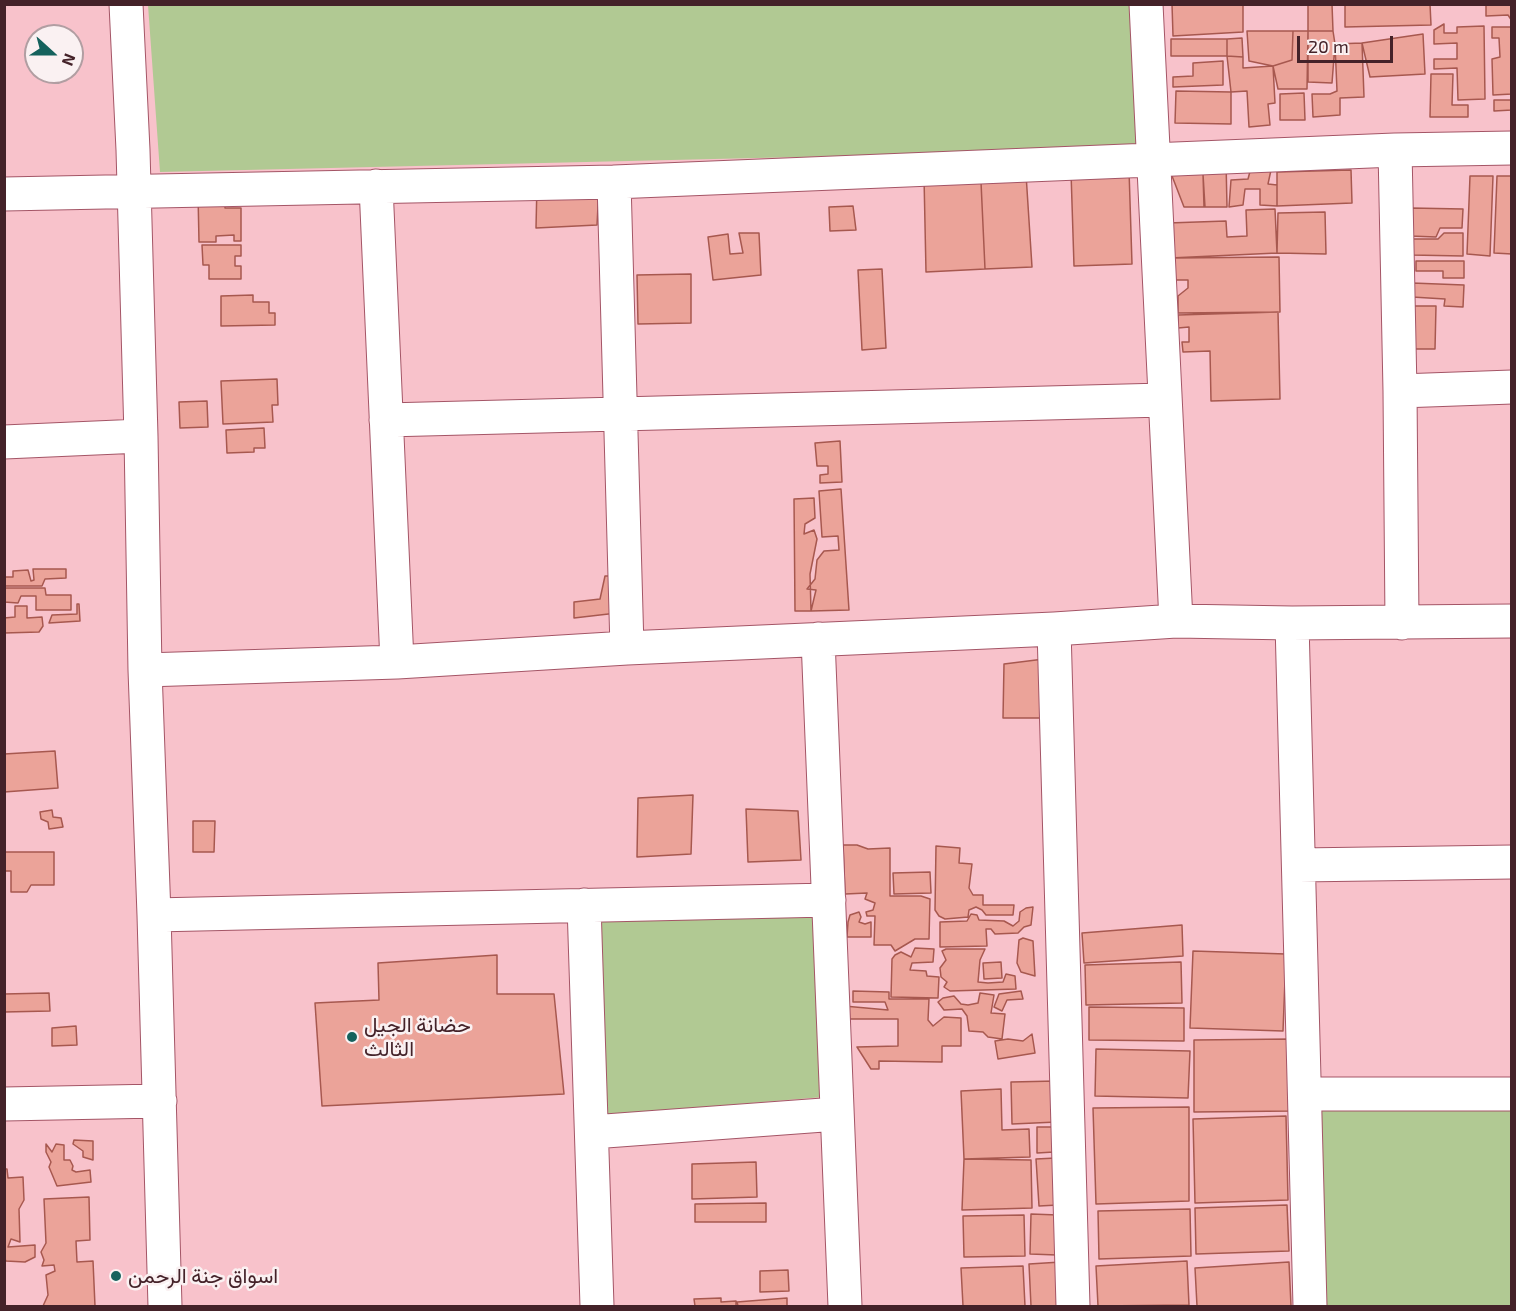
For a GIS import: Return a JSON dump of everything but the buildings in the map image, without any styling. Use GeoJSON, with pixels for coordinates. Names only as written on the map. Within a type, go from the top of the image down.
{"type":"FeatureCollection","features":[{"type":"Feature","properties":{"kind":"street"},"geometry":{"type":"LineString","coordinates":[[126,4],[134,191],[145,670],[165,1306]]}},
{"type":"Feature","properties":{"kind":"street"},"geometry":{"type":"LineString","coordinates":[[1146,4],[1176,621]]}},
{"type":"Feature","properties":{"kind":"street"},"geometry":{"type":"LineString","coordinates":[[4,194],[614,182],[1395,150],[1512,148]]}},
{"type":"Feature","properties":{"kind":"street"},"geometry":{"type":"LineString","coordinates":[[1395,150],[1402,623]]}},
{"type":"Feature","properties":{"kind":"street"},"geometry":{"type":"LineString","coordinates":[[614,182],[627,648]]}},
{"type":"Feature","properties":{"kind":"street"},"geometry":{"type":"LineString","coordinates":[[376,186],[397,662]]}},
{"type":"Feature","properties":{"kind":"street"},"geometry":{"type":"LineString","coordinates":[[1400,391],[1512,387]]}},
{"type":"Feature","properties":{"kind":"street"},"geometry":{"type":"LineString","coordinates":[[386,420],[1164,400]]}},
{"type":"Feature","properties":{"kind":"street"},"geometry":{"type":"LineString","coordinates":[[4,442],[141,436]]}},
{"type":"Feature","properties":{"kind":"street"},"geometry":{"type":"LineString","coordinates":[[145,670],[397,662],[627,648],[1054,629],[1176,621],[1292,623],[1512,621]]}},
{"type":"Feature","properties":{"kind":"street"},"geometry":{"type":"LineString","coordinates":[[1292,623],[1310,1306]]}},
{"type":"Feature","properties":{"kind":"street"},"geometry":{"type":"LineString","coordinates":[[1054,629],[1073,1306]]}},
{"type":"Feature","properties":{"kind":"street"},"geometry":{"type":"LineString","coordinates":[[818,639],[845,1306]]}},
{"type":"Feature","properties":{"kind":"street"},"geometry":{"type":"LineString","coordinates":[[1299,865],[1512,862]]}},
{"type":"Feature","properties":{"kind":"street"},"geometry":{"type":"LineString","coordinates":[[154,915],[829,900]]}},
{"type":"Feature","properties":{"kind":"street"},"geometry":{"type":"LineString","coordinates":[[584,905],[597,1306]]}},
{"type":"Feature","properties":{"kind":"street"},"geometry":{"type":"LineString","coordinates":[[1305,1094],[1512,1094]]}},
{"type":"Feature","properties":{"kind":"street"},"geometry":{"type":"LineString","coordinates":[[4,1104],[160,1101]]}},
{"type":"Feature","properties":{"kind":"street"},"geometry":{"type":"LineString","coordinates":[[591,1132],[837,1114]]}},
{"type":"Feature","properties":{"kind":"green space"},"geometry":{"type":"Polygon","coordinates":[[[148,5],[1132,5],[1140,149],[160,172],[148,5]]]}},
{"type":"Feature","properties":{"kind":"green space"},"geometry":{"type":"Polygon","coordinates":[[[814,914],[823,1097],[607,1115],[599,922],[814,914]]]}},
{"type":"Feature","properties":{"kind":"green space"},"geometry":{"type":"Polygon","coordinates":[[[1313,1104],[1511,1105],[1511,1306],[1319,1306],[1313,1104]]]}},
{"type":"Feature","properties":{"kind":"place","name":"حضانة الجيل الثالث"},"geometry":{"type":"Point","coordinates":[352,1037]}},
{"type":"Feature","properties":{"kind":"place","name":"اسواق جنة الرحمن"},"geometry":{"type":"Point","coordinates":[116,1276]}}]}
